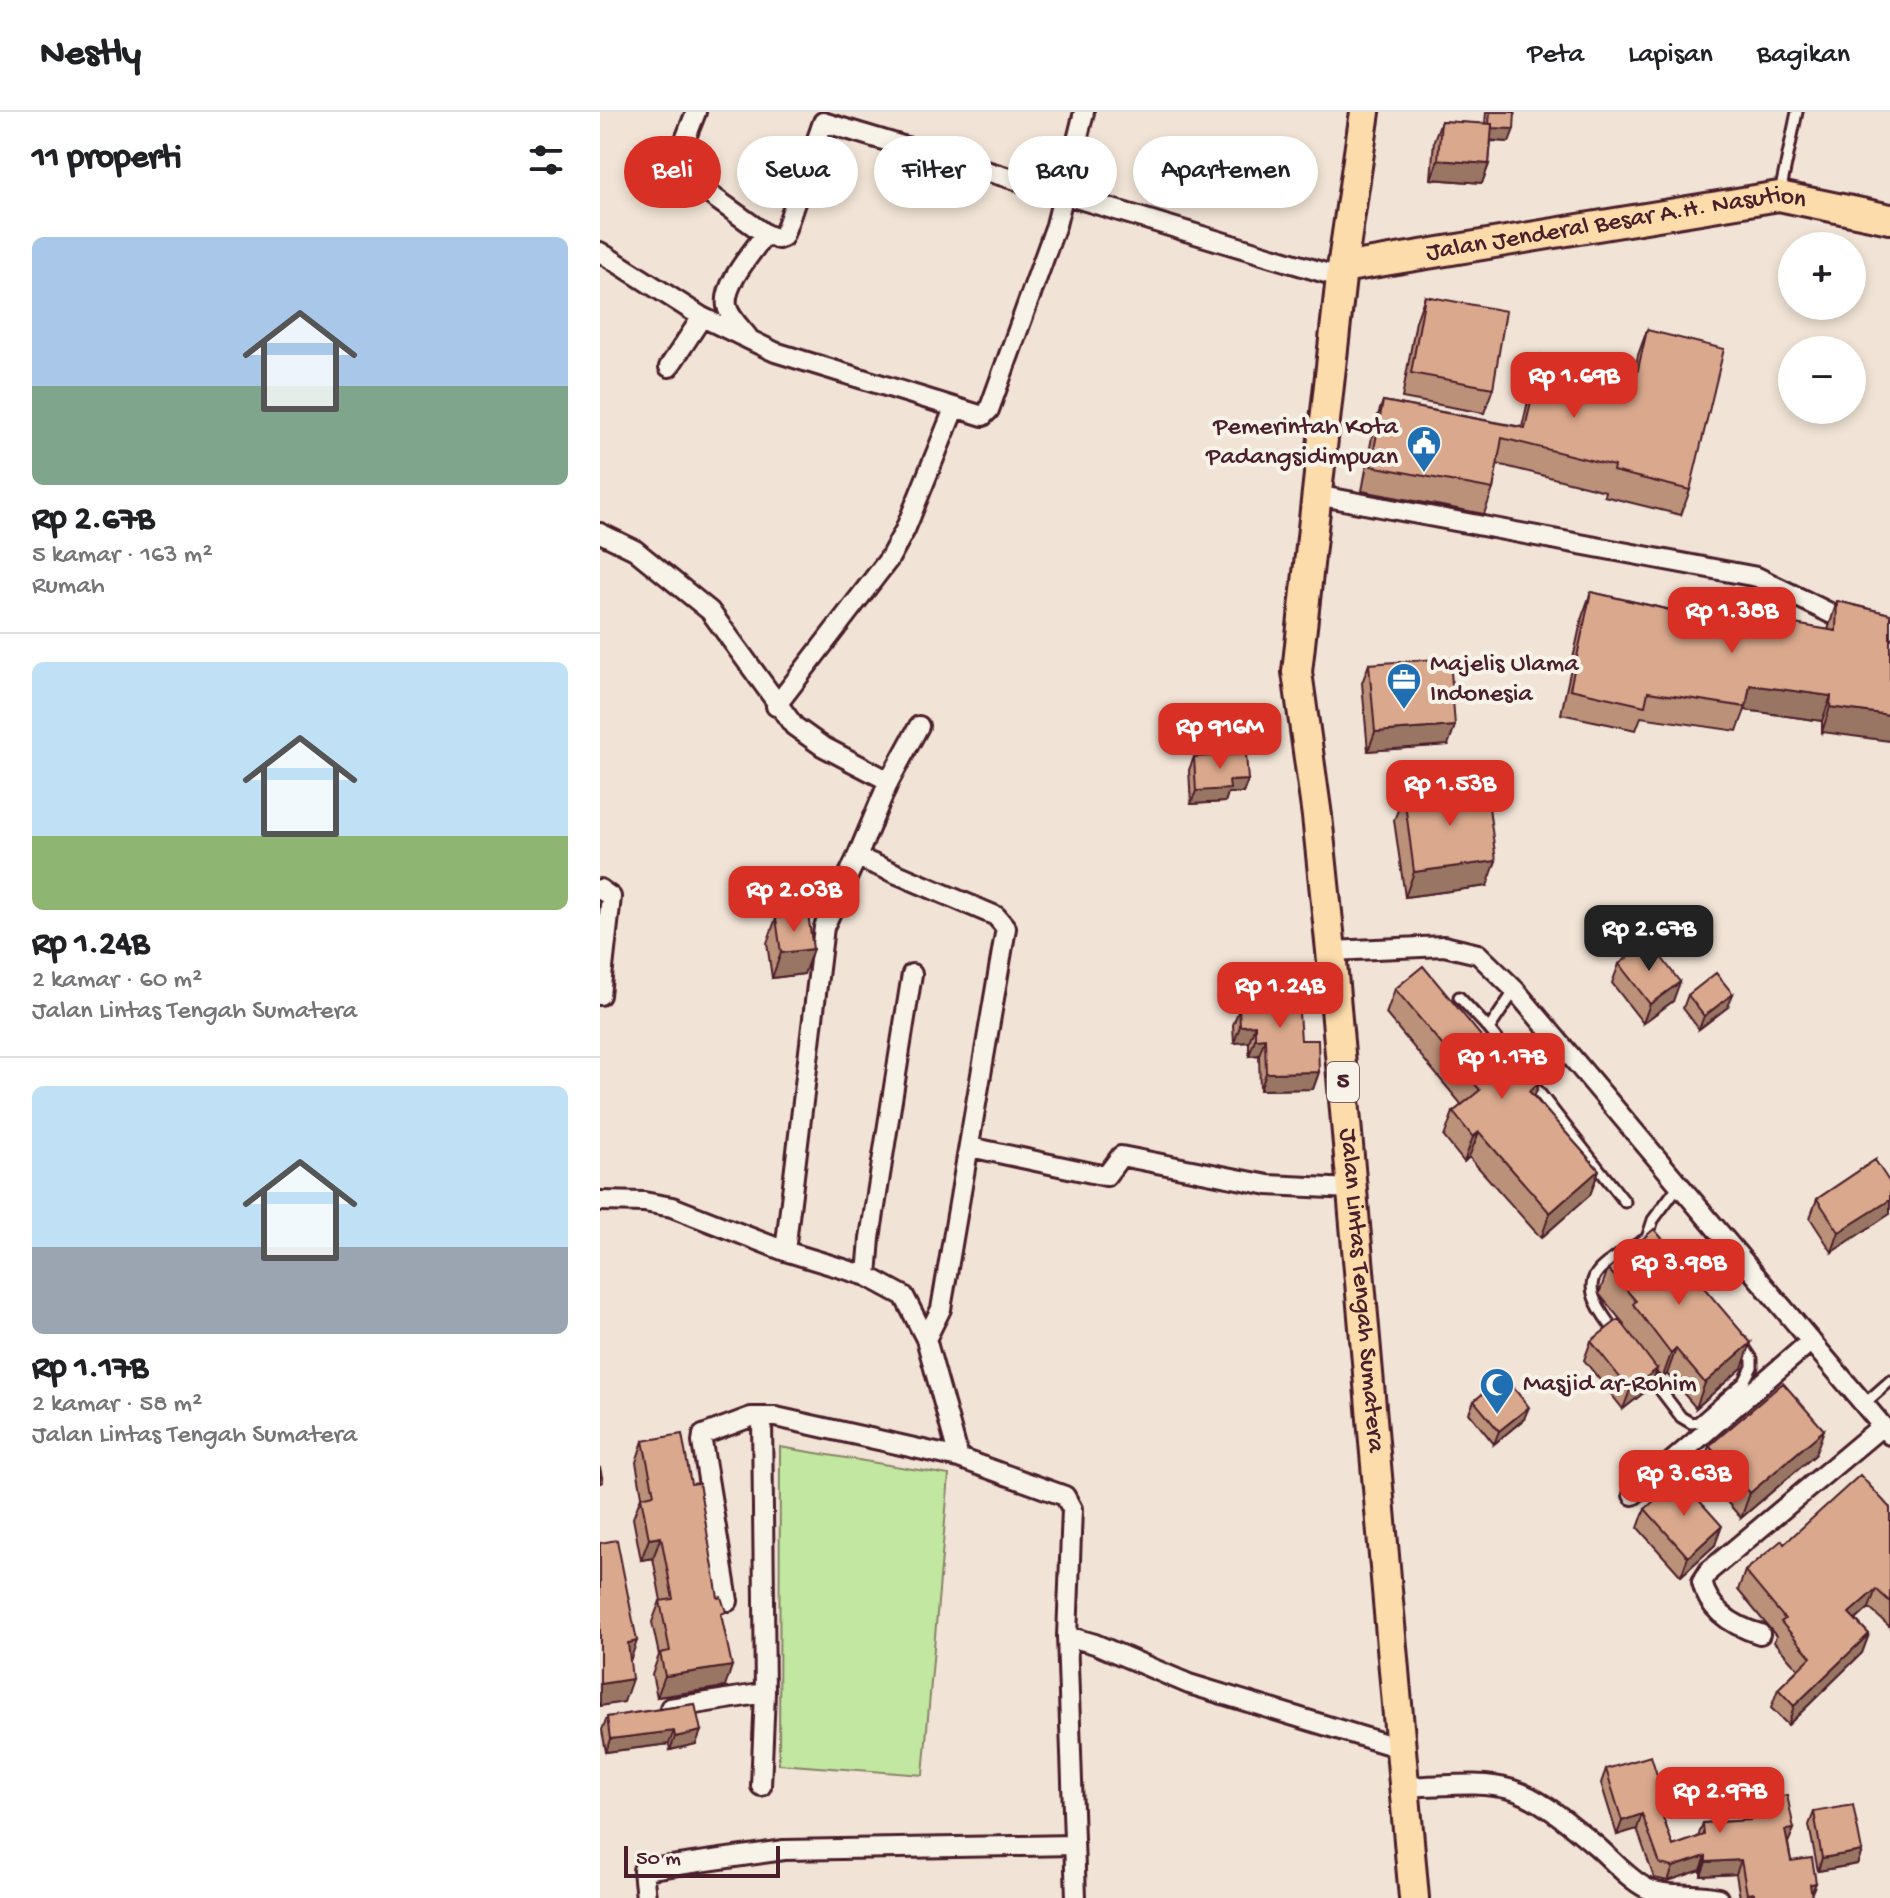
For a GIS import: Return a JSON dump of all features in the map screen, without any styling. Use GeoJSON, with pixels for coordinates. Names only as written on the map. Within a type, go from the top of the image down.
{"type":"FeatureCollection","features":[{"type":"Feature","properties":{"kind":"main road","name":"Jalan Lintas Tengah Sumatera"},"geometry":{"type":"LineString","coordinates":[[1365,112],[1342,273],[1297,672],[1317,816],[1331,951],[1414,1898]]}},
{"type":"Feature","properties":{"kind":"main road","name":"Jalan Jenderal Besar A.H. Nasution"},"geometry":{"type":"LineString","coordinates":[[1342,273],[1779,196],[1890,219]]}},
{"type":"Feature","properties":{"kind":"street"},"geometry":{"type":"LineString","coordinates":[[696,112],[677,169],[684,178],[765,234],[783,237],[826,117],[1008,178]]}},
{"type":"Feature","properties":{"kind":"street"},"geometry":{"type":"LineString","coordinates":[[1078,136],[1084,112]]}},
{"type":"Feature","properties":{"kind":"street"},"geometry":{"type":"LineString","coordinates":[[600,252],[702,317],[752,342],[980,416],[989,410],[1059,208]]}},
{"type":"Feature","properties":{"kind":"street"},"geometry":{"type":"LineString","coordinates":[[1103,208],[1342,273]]}},
{"type":"Feature","properties":{"kind":"street"},"geometry":{"type":"LineString","coordinates":[[752,342],[727,310],[726,302],[729,289],[765,234]]}},
{"type":"Feature","properties":{"kind":"street"},"geometry":{"type":"LineString","coordinates":[[669,367],[702,317]]}},
{"type":"Feature","properties":{"kind":"street"},"geometry":{"type":"LineString","coordinates":[[776,706],[889,559],[905,530],[954,409]]}},
{"type":"Feature","properties":{"kind":"street"},"geometry":{"type":"LineString","coordinates":[[1316,495],[1757,577],[1838,617],[1890,628]]}},
{"type":"Feature","properties":{"kind":"street"},"geometry":{"type":"LineString","coordinates":[[600,533],[635,550],[710,611],[776,706],[808,736],[889,781]]}},
{"type":"Feature","properties":{"kind":"street"},"geometry":{"type":"LineString","coordinates":[[785,1251],[824,927],[889,781],[919,726]]}},
{"type":"Feature","properties":{"kind":"street"},"geometry":{"type":"LineString","coordinates":[[857,857],[996,916],[1006,928],[941,1309],[926,1339]]}},
{"type":"Feature","properties":{"kind":"street"},"geometry":{"type":"LineString","coordinates":[[600,889],[611,897],[600,995]]}},
{"type":"Feature","properties":{"kind":"street"},"geometry":{"type":"LineString","coordinates":[[1331,951],[1444,946],[1478,954],[1515,990],[1886,1430],[1709,1571],[1702,1582],[1706,1598],[1721,1614],[1740,1628],[1760,1634]]}},
{"type":"Feature","properties":{"kind":"street"},"geometry":{"type":"LineString","coordinates":[[867,1276],[870,1238],[912,974]]}},
{"type":"Feature","properties":{"kind":"street"},"geometry":{"type":"LineString","coordinates":[[970,1147],[1104,1175],[1111,1174],[1116,1159],[1121,1156],[1268,1185],[1352,1189]]}},
{"type":"Feature","properties":{"kind":"street"},"geometry":{"type":"LineString","coordinates":[[600,1201],[644,1202],[672,1207],[785,1251],[867,1276],[904,1296],[926,1339],[959,1458]]}},
{"type":"Feature","properties":{"kind":"street"},"geometry":{"type":"LineString","coordinates":[[1633,1495],[1811,1341]]}},
{"type":"Feature","properties":{"kind":"street"},"geometry":{"type":"LineString","coordinates":[[761,1786],[765,1693],[762,1417]]}},
{"type":"Feature","properties":{"kind":"street"},"geometry":{"type":"LineString","coordinates":[[728,1601],[702,1437],[711,1430],[762,1417],[809,1423],[959,1458],[1059,1492],[1069,1501],[1071,1551],[1067,1636],[1076,1898]]}},
{"type":"Feature","properties":{"kind":"street"},"geometry":{"type":"LineString","coordinates":[[1067,1636],[1095,1644],[1189,1684],[1403,1749]]}},
{"type":"Feature","properties":{"kind":"street"},"geometry":{"type":"LineString","coordinates":[[645,1711],[765,1693]]}},
{"type":"Feature","properties":{"kind":"street"},"geometry":{"type":"LineString","coordinates":[[1405,1787],[1488,1783],[1511,1786],[1534,1797],[1565,1820],[1646,1888],[1718,1898]]}},
{"type":"Feature","properties":{"kind":"street"},"geometry":{"type":"LineString","coordinates":[[646,1898],[643,1870],[784,1850],[1074,1845]]}},
{"type":"Feature","properties":{"kind":"lane"},"geometry":{"type":"LineString","coordinates":[[1779,196],[1797,112]]}},
{"type":"Feature","properties":{"kind":"lane"},"geometry":{"type":"LineString","coordinates":[[1489,1029],[1515,990]]}},
{"type":"Feature","properties":{"kind":"lane"},"geometry":{"type":"LineString","coordinates":[[1459,997],[1489,1029],[1625,1202]]}},
{"type":"Feature","properties":{"kind":"lane"},"geometry":{"type":"LineString","coordinates":[[1627,1347],[1592,1299],[1592,1279],[1600,1268],[1647,1238],[1653,1220],[1679,1185]]}},
{"type":"Feature","properties":{"kind":"lane"},"geometry":{"type":"LineString","coordinates":[[1647,1238],[1660,1258]]}},
{"type":"Feature","properties":{"kind":"lane"},"geometry":{"type":"LineString","coordinates":[[1637,1359],[1681,1417],[1691,1423],[1698,1422],[1750,1375],[1752,1359],[1735,1336]]}},
{"type":"Feature","properties":{"kind":"lane"},"geometry":{"type":"LineString","coordinates":[[1864,1404],[1890,1381]]}},
{"type":"Feature","properties":{"kind":"green space"},"geometry":{"type":"Polygon","coordinates":[[[780,1447],[949,1475],[923,1775],[779,1764],[780,1447]]]}},
{"type":"Feature","properties":{"kind":"building"},"geometry":{"type":"Polygon","coordinates":[[[1490,112],[1515,112],[1514,129],[1492,128],[1489,124],[1490,112]]]}},
{"type":"Feature","properties":{"kind":"building"},"geometry":{"type":"Polygon","coordinates":[[[1441,121],[1492,124],[1489,164],[1438,160],[1441,121]]]}},
{"type":"Feature","properties":{"kind":"building"},"geometry":{"type":"Polygon","coordinates":[[[1425,296],[1506,311],[1493,388],[1411,373],[1425,296]]]}},
{"type":"Feature","properties":{"kind":"building"},"geometry":{"type":"Polygon","coordinates":[[[1647,330],[1724,349],[1690,490],[1613,471],[1614,466],[1502,438],[1493,489],[1371,466],[1383,401],[1525,428],[1542,355],[1636,378],[1647,330]]]}},
{"type":"Feature","properties":{"kind":"building"},"geometry":{"type":"Polygon","coordinates":[[[1591,592],[1687,614],[1688,606],[1836,631],[1837,601],[1890,614],[1890,715],[1830,707],[1831,696],[1750,685],[1746,707],[1648,692],[1645,706],[1570,689],[1591,592]]]}},
{"type":"Feature","properties":{"kind":"building"},"geometry":{"type":"Polygon","coordinates":[[[1450,658],[1455,726],[1375,732],[1369,664],[1450,658]]]}},
{"type":"Feature","properties":{"kind":"building"},"geometry":{"type":"Polygon","coordinates":[[[1246,754],[1248,780],[1229,781],[1230,789],[1196,791],[1194,757],[1246,754]]]}},
{"type":"Feature","properties":{"kind":"building"},"geometry":{"type":"Polygon","coordinates":[[[1486,784],[1496,861],[1414,872],[1404,795],[1486,784]]]}},
{"type":"Feature","properties":{"kind":"building"},"geometry":{"type":"Polygon","coordinates":[[[808,914],[813,949],[781,953],[776,918],[808,914]]]}},
{"type":"Feature","properties":{"kind":"building"},"geometry":{"type":"Polygon","coordinates":[[[1649,941],[1680,982],[1650,1004],[1619,964],[1649,941]]]}},
{"type":"Feature","properties":{"kind":"building"},"geometry":{"type":"Polygon","coordinates":[[[1423,966],[1505,1065],[1517,1055],[1540,1082],[1529,1091],[1599,1170],[1550,1213],[1479,1132],[1473,1137],[1453,1112],[1480,1090],[1395,989],[1423,966]]]}},
{"type":"Feature","properties":{"kind":"building"},"geometry":{"type":"Polygon","coordinates":[[[1716,973],[1733,994],[1704,1016],[1688,995],[1716,973]]]}},
{"type":"Feature","properties":{"kind":"building"},"geometry":{"type":"Polygon","coordinates":[[[1297,986],[1301,1040],[1318,1040],[1319,1072],[1266,1073],[1265,1038],[1255,1039],[1255,1025],[1240,1026],[1239,1009],[1248,1008],[1247,989],[1297,986]]]}},
{"type":"Feature","properties":{"kind":"building"},"geometry":{"type":"Polygon","coordinates":[[[1875,1160],[1890,1183],[1890,1200],[1839,1232],[1817,1199],[1875,1160]]]}},
{"type":"Feature","properties":{"kind":"building"},"geometry":{"type":"Polygon","coordinates":[[[1654,1229],[1751,1343],[1705,1383],[1676,1349],[1671,1354],[1633,1304],[1636,1301],[1608,1269],[1654,1229]]]}},
{"type":"Feature","properties":{"kind":"building"},"geometry":{"type":"Polygon","coordinates":[[[1619,1319],[1657,1369],[1630,1390],[1591,1341],[1619,1319]]]}},
{"type":"Feature","properties":{"kind":"building"},"geometry":{"type":"Polygon","coordinates":[[[1504,1376],[1529,1407],[1499,1431],[1474,1401],[1504,1376]]]}},
{"type":"Feature","properties":{"kind":"building"},"geometry":{"type":"Polygon","coordinates":[[[1783,1383],[1824,1430],[1750,1493],[1709,1446],[1783,1383]]]}},
{"type":"Feature","properties":{"kind":"building"},"geometry":{"type":"Polygon","coordinates":[[[682,1434],[691,1484],[699,1483],[718,1598],[721,1597],[726,1612],[721,1614],[732,1666],[665,1676],[660,1653],[670,1651],[660,1601],[673,1599],[661,1537],[649,1539],[641,1497],[654,1494],[643,1441],[682,1434]]]}},
{"type":"Feature","properties":{"kind":"building"},"geometry":{"type":"Polygon","coordinates":[[[1860,1475],[1890,1508],[1890,1602],[1876,1589],[1849,1613],[1869,1634],[1794,1706],[1778,1689],[1811,1657],[1781,1622],[1785,1619],[1745,1571],[1782,1540],[1784,1544],[1860,1475]]]}},
{"type":"Feature","properties":{"kind":"building"},"geometry":{"type":"Polygon","coordinates":[[[1679,1478],[1722,1526],[1688,1557],[1645,1509],[1679,1478]]]}},
{"type":"Feature","properties":{"kind":"building"},"geometry":{"type":"Polygon","coordinates":[[[617,1540],[637,1641],[628,1643],[632,1679],[600,1684],[600,1543],[617,1540]]]}},
{"type":"Feature","properties":{"kind":"building"},"geometry":{"type":"Polygon","coordinates":[[[695,1704],[701,1731],[675,1737],[674,1731],[610,1739],[607,1717],[695,1704]]]}},
{"type":"Feature","properties":{"kind":"building"},"geometry":{"type":"Polygon","coordinates":[[[1651,1756],[1667,1807],[1660,1809],[1673,1846],[1704,1835],[1703,1823],[1750,1820],[1746,1803],[1787,1795],[1794,1829],[1785,1830],[1791,1861],[1812,1858],[1816,1883],[1810,1884],[1812,1898],[1755,1898],[1754,1893],[1747,1894],[1741,1860],[1706,1862],[1706,1856],[1673,1867],[1660,1864],[1642,1814],[1622,1821],[1606,1769],[1651,1756]]]}},
{"type":"Feature","properties":{"kind":"building"},"geometry":{"type":"Polygon","coordinates":[[[1853,1805],[1862,1851],[1822,1858],[1814,1812],[1853,1805]]]}},
{"type":"Feature","properties":{"kind":"place","name":"Pemerintah Kota Padangsidimpuan"},"geometry":{"type":"Point","coordinates":[1424,474]}},
{"type":"Feature","properties":{"kind":"place","name":"Majelis Ulama Indonesia"},"geometry":{"type":"Point","coordinates":[1404,711]}},
{"type":"Feature","properties":{"kind":"place","name":"Masjid ar-Rohim"},"geometry":{"type":"Point","coordinates":[1497,1416]}}]}
